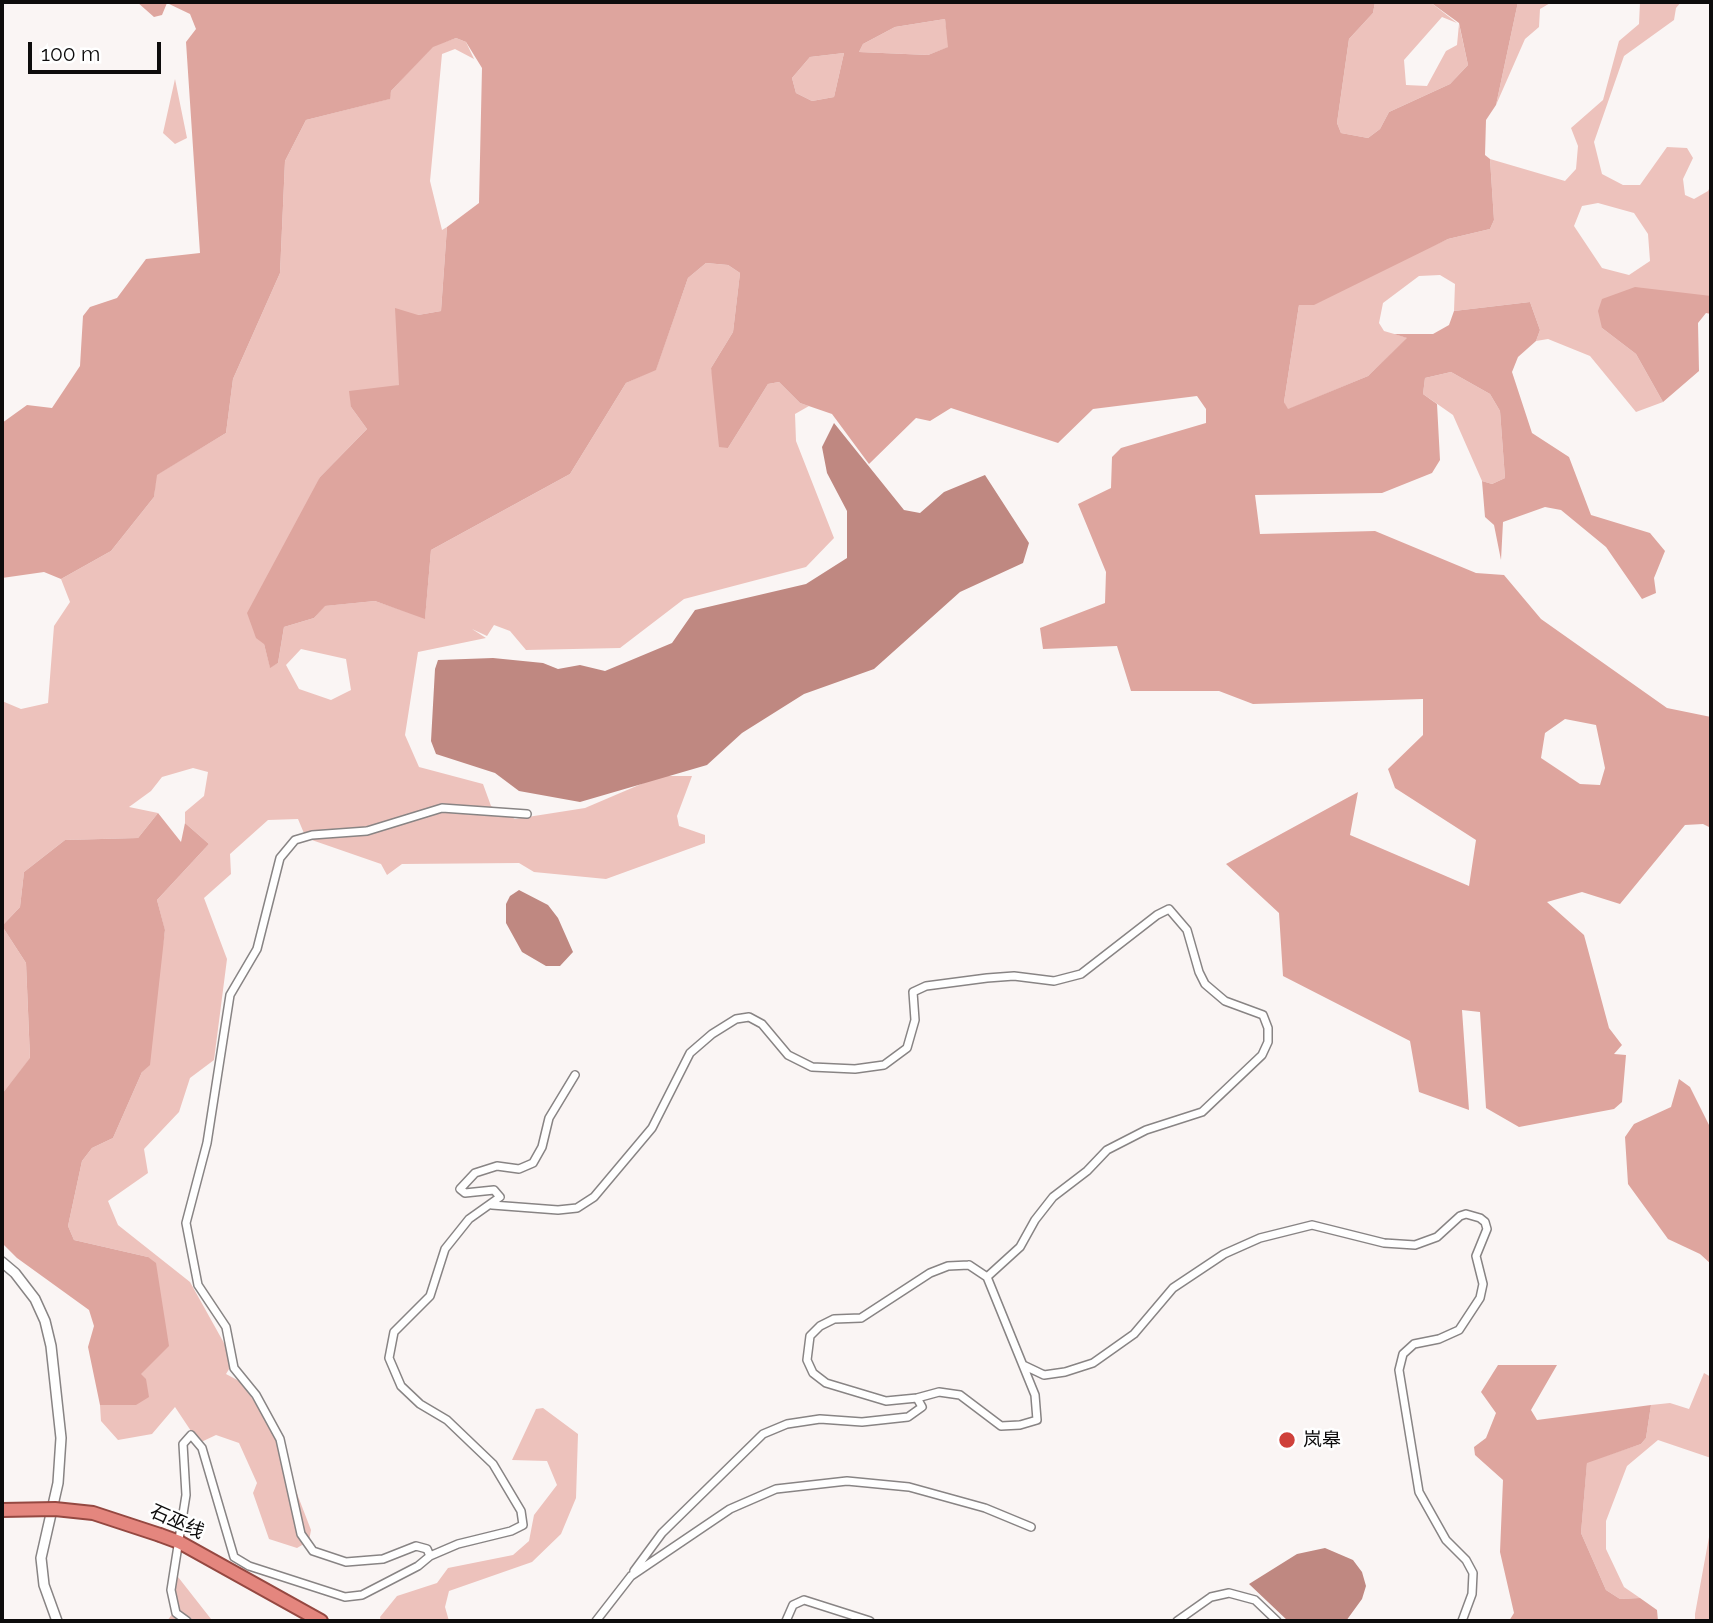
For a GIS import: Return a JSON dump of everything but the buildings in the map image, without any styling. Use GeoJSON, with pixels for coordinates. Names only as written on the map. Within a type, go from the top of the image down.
{"type":"FeatureCollection","features":[{"type":"Feature","properties":{"kind":"highway","name":"石巫线"},"geometry":{"type":"LineString","coordinates":[[2,1510],[46,1508],[93,1513],[160,1535],[179,1542],[321,1621]]}},
{"type":"Feature","properties":{"kind":"street"},"geometry":{"type":"LineString","coordinates":[[430,1556],[428,1549],[416,1546],[383,1559],[346,1562],[313,1551],[301,1534],[279,1439],[256,1395],[234,1368],[226,1328],[198,1285],[186,1223],[206,1143],[230,995],[257,948],[280,858],[295,840],[312,835],[367,831],[442,808],[527,814]]}},
{"type":"Feature","properties":{"kind":"street"},"geometry":{"type":"LineString","coordinates":[[492,1205],[558,1210],[577,1208],[594,1197],[652,1128],[690,1053],[712,1034],[736,1019],[750,1017],[762,1024],[788,1055],[812,1067],[855,1069],[884,1065],[907,1048],[915,1020],[913,992],[926,986],[987,978],[1014,976],[1054,981],[1081,974],[1157,915],[1169,909],[1187,930],[1205,984],[1225,1001],[1264,1015],[1268,1035],[1262,1055],[1202,1112],[1146,1130],[1107,1150],[1087,1171],[1053,1197],[1035,1220],[1020,1247],[987,1278]]}},
{"type":"Feature","properties":{"kind":"street"},"geometry":{"type":"LineString","coordinates":[[187,1621],[176,1613],[171,1590],[186,1494],[183,1444],[191,1435],[202,1448],[234,1556],[248,1566],[345,1597],[362,1595],[418,1566],[430,1556],[523,1525],[521,1511],[493,1464],[447,1420],[420,1404],[401,1386],[389,1358],[394,1332],[430,1296],[445,1249],[470,1219],[500,1197],[494,1190],[465,1193],[460,1189],[475,1173],[497,1166],[519,1169],[533,1163],[542,1147],[549,1118],[575,1075]]}},
{"type":"Feature","properties":{"kind":"street"},"geometry":{"type":"LineString","coordinates":[[1023,1365],[1044,1375],[1093,1363],[1134,1334],[1173,1288],[1224,1254],[1260,1238],[1312,1225],[1384,1243],[1415,1245],[1437,1237],[1460,1216],[1466,1214],[1480,1218],[1487,1229],[1476,1256],[1482,1284],[1480,1297],[1459,1330],[1453,1335],[1414,1344],[1403,1354],[1399,1370],[1419,1492],[1446,1540],[1466,1560],[1473,1573],[1472,1594],[1462,1621]]}},
{"type":"Feature","properties":{"kind":"street"},"geometry":{"type":"LineString","coordinates":[[5,1263],[35,1299],[45,1321],[51,1346],[60,1449],[58,1483],[41,1558],[44,1585],[57,1621]]}},
{"type":"Feature","properties":{"kind":"street"},"geometry":{"type":"LineString","coordinates":[[969,1265],[987,1278],[1035,1395],[1037,1420],[1020,1425],[1000,1426],[960,1395],[939,1392],[917,1398],[886,1401],[826,1384],[813,1373],[807,1360],[810,1336],[820,1326],[834,1319],[861,1318],[930,1273],[948,1266],[969,1265]]}},
{"type":"Feature","properties":{"kind":"street"},"geometry":{"type":"LineString","coordinates":[[596,1621],[662,1533],[762,1434],[787,1424],[820,1419],[862,1422],[908,1417],[922,1407],[917,1398]]}},
{"type":"Feature","properties":{"kind":"street"},"geometry":{"type":"LineString","coordinates":[[631,1576],[730,1508],[776,1489],[847,1481],[909,1487],[985,1508],[1031,1527]]}},
{"type":"Feature","properties":{"kind":"street"},"geometry":{"type":"LineString","coordinates":[[1177,1621],[1211,1597],[1229,1593],[1255,1600],[1277,1621]]}},
{"type":"Feature","properties":{"kind":"street"},"geometry":{"type":"LineString","coordinates":[[786,1621],[793,1605],[804,1600],[870,1621]]}},
{"type":"Feature","properties":{"kind":"shaded area"},"geometry":{"type":"Polygon","coordinates":[[[137,2],[1375,2],[1373,13],[1349,39],[1337,123],[1341,133],[1368,138],[1380,129],[1389,112],[1450,84],[1468,65],[1459,23],[1430,2],[1518,2],[1496,105],[1486,120],[1485,155],[1490,159],[1494,220],[1490,229],[1448,239],[1314,305],[1299,305],[1284,402],[1288,409],[1368,376],[1407,338],[1394,334],[1433,334],[1449,325],[1454,311],[1530,302],[1540,330],[1536,341],[1518,357],[1512,372],[1532,433],[1569,457],[1591,515],[1650,533],[1665,551],[1654,578],[1656,593],[1642,599],[1606,547],[1561,510],[1545,507],[1503,522],[1501,560],[1494,525],[1485,517],[1482,481],[1492,484],[1505,478],[1500,411],[1490,394],[1451,372],[1425,378],[1423,394],[1437,404],[1440,460],[1432,473],[1382,493],[1255,495],[1260,534],[1375,531],[1476,573],[1504,575],[1541,619],[1667,708],[1711,717],[1711,828],[1703,824],[1685,825],[1620,904],[1582,892],[1547,902],[1584,935],[1609,1028],[1622,1045],[1614,1054],[1626,1055],[1622,1102],[1614,1109],[1519,1127],[1486,1108],[1480,1012],[1462,1010],[1469,1110],[1419,1092],[1410,1041],[1283,976],[1279,913],[1226,864],[1358,792],[1350,835],[1469,886],[1476,840],[1395,788],[1388,769],[1423,735],[1423,699],[1253,704],[1219,691],[1131,691],[1117,646],[1043,649],[1040,628],[1105,603],[1106,572],[1078,504],[1111,488],[1112,457],[1121,448],[1206,423],[1206,409],[1197,396],[1093,409],[1058,443],[951,408],[930,421],[916,418],[869,464],[832,414],[800,403],[779,382],[768,384],[728,448],[719,447],[711,368],[733,332],[740,273],[728,265],[706,263],[688,278],[656,370],[626,383],[570,474],[431,550],[425,619],[375,601],[325,606],[314,618],[284,627],[278,663],[270,668],[264,644],[256,638],[247,613],[320,477],[367,429],[351,407],[349,391],[399,385],[395,308],[418,315],[441,311],[447,227],[479,203],[482,68],[466,42],[456,38],[433,47],[391,91],[390,99],[306,120],[285,161],[280,273],[233,379],[226,433],[157,475],[154,497],[111,551],[61,579],[44,572],[2,578],[2,423],[27,405],[52,408],[80,366],[83,316],[90,307],[117,298],[146,259],[200,253],[186,42],[196,29],[190,14],[167,3],[162,15],[154,17],[137,2]],[[945,19],[895,27],[863,44],[859,52],[928,55],[948,47],[945,19]],[[844,53],[810,57],[792,78],[796,93],[812,101],[834,97],[844,53]],[[1565,719],[1545,733],[1541,758],[1580,784],[1600,785],[1605,768],[1596,725],[1565,719]]]}},
{"type":"Feature","properties":{"kind":"shaded area"},"geometry":{"type":"Polygon","coordinates":[[[1375,2],[1430,2],[1457,23],[1442,17],[1404,60],[1406,85],[1427,86],[1446,51],[1457,45],[1459,24],[1468,65],[1450,84],[1389,112],[1380,129],[1368,138],[1341,133],[1337,123],[1349,39],[1373,13],[1375,2]]]}},
{"type":"Feature","properties":{"kind":"shaded area"},"geometry":{"type":"Polygon","coordinates":[[[1518,2],[1552,2],[1540,9],[1539,27],[1525,39],[1496,105],[1518,2]]]}},
{"type":"Feature","properties":{"kind":"shaded area"},"geometry":{"type":"Polygon","coordinates":[[[1640,2],[1681,2],[1676,8],[1674,20],[1624,56],[1594,142],[1602,174],[1623,185],[1640,185],[1667,147],[1687,148],[1693,158],[1683,179],[1685,195],[1694,199],[1708,191],[1711,185],[1711,296],[1602,328],[1636,354],[1663,402],[1636,412],[1590,356],[1548,339],[1536,341],[1540,330],[1530,302],[1454,311],[1455,284],[1440,275],[1419,276],[1383,303],[1379,323],[1384,331],[1408,338],[1368,376],[1287,410],[1284,402],[1299,305],[1448,239],[1490,229],[1494,220],[1490,159],[1565,181],[1576,169],[1578,146],[1571,128],[1603,100],[1619,41],[1639,24],[1640,2]],[[1598,203],[1582,206],[1574,226],[1602,268],[1629,275],[1650,261],[1648,234],[1634,213],[1598,203]]]}},
{"type":"Feature","properties":{"kind":"shaded area"},"geometry":{"type":"Polygon","coordinates":[[[945,19],[949,47],[928,55],[859,52],[863,44],[895,27],[945,19]]]}},
{"type":"Feature","properties":{"kind":"shaded area"},"geometry":{"type":"Polygon","coordinates":[[[456,38],[466,42],[474,59],[455,49],[442,54],[430,181],[442,230],[447,227],[441,311],[418,315],[399,385],[351,407],[367,429],[320,477],[264,644],[270,667],[278,663],[284,627],[314,618],[324,606],[375,601],[425,618],[431,550],[570,474],[626,383],[656,369],[688,278],[706,263],[728,265],[740,273],[733,332],[711,368],[728,448],[768,384],[779,382],[800,403],[809,406],[795,414],[796,441],[834,538],[806,567],[684,599],[620,648],[526,650],[510,631],[494,625],[487,636],[472,629],[486,638],[418,652],[405,735],[419,767],[483,784],[491,806],[515,819],[585,808],[660,776],[692,776],[677,816],[679,826],[705,835],[705,843],[606,879],[534,872],[519,863],[402,864],[387,875],[381,864],[306,838],[298,819],[268,820],[230,854],[231,874],[204,898],[227,959],[214,1060],[190,1078],[179,1112],[144,1149],[148,1173],[108,1201],[118,1225],[190,1282],[234,1361],[226,1374],[241,1382],[271,1426],[311,1530],[309,1541],[297,1548],[269,1539],[253,1493],[257,1483],[239,1443],[216,1435],[199,1443],[175,1407],[152,1434],[118,1440],[101,1421],[100,1405],[136,1405],[141,1374],[148,1257],[74,1240],[68,1226],[82,1161],[92,1148],[113,1138],[142,1072],[165,931],[157,900],[209,844],[185,823],[185,812],[204,796],[208,772],[193,768],[162,777],[151,791],[129,807],[158,813],[138,838],[65,840],[24,872],[20,907],[2,926],[2,701],[21,709],[48,703],[54,626],[70,602],[61,579],[111,551],[154,497],[156,475],[226,433],[233,379],[280,273],[285,161],[306,120],[389,99],[391,91],[433,46],[456,38]],[[301,649],[286,665],[299,689],[331,700],[351,690],[346,659],[301,649]]]}},
{"type":"Feature","properties":{"kind":"shaded area"},"geometry":{"type":"Polygon","coordinates":[[[844,53],[834,97],[812,101],[796,93],[792,78],[810,57],[844,53]]]}},
{"type":"Feature","properties":{"kind":"shaded area"},"geometry":{"type":"Polygon","coordinates":[[[175,79],[187,138],[175,144],[163,133],[175,79]]]}},
{"type":"Feature","properties":{"kind":"shaded area"},"geometry":{"type":"Polygon","coordinates":[[[1635,287],[1711,296],[1711,314],[1706,313],[1698,323],[1699,371],[1663,402],[1636,354],[1602,328],[1598,311],[1602,299],[1635,287]]]}},
{"type":"Feature","properties":{"kind":"shaded area"},"geometry":{"type":"Polygon","coordinates":[[[1451,372],[1490,394],[1500,411],[1505,478],[1492,484],[1482,481],[1453,415],[1423,394],[1425,378],[1451,372]]]}},
{"type":"Feature","properties":{"kind":"shaded area"},"geometry":{"type":"Polygon","coordinates":[[[834,423],[904,510],[920,513],[944,492],[985,475],[1029,543],[1023,563],[960,592],[874,669],[804,694],[742,733],[707,765],[580,802],[519,791],[495,773],[436,754],[431,741],[435,669],[438,660],[493,658],[543,663],[558,669],[580,665],[605,671],[672,643],[695,610],[806,584],[847,558],[847,511],[827,473],[822,447],[834,423]]]}},
{"type":"Feature","properties":{"kind":"shaded area"},"geometry":{"type":"Polygon","coordinates":[[[158,813],[181,842],[185,823],[209,844],[157,900],[165,930],[150,1065],[142,1072],[113,1138],[92,1148],[82,1161],[68,1226],[74,1240],[148,1257],[156,1263],[169,1346],[141,1374],[146,1379],[149,1397],[136,1405],[100,1405],[88,1347],[94,1326],[89,1310],[17,1258],[2,1243],[2,1094],[30,1058],[26,963],[2,926],[20,907],[24,872],[65,840],[138,838],[158,813]]]}},
{"type":"Feature","properties":{"kind":"shaded area"},"geometry":{"type":"Polygon","coordinates":[[[519,890],[548,905],[558,918],[573,952],[560,966],[546,966],[522,952],[506,923],[506,904],[510,896],[519,890]]]}},
{"type":"Feature","properties":{"kind":"shaded area"},"geometry":{"type":"Polygon","coordinates":[[[2,926],[26,963],[30,1059],[2,1094],[2,926]]]}},
{"type":"Feature","properties":{"kind":"shaded area"},"geometry":{"type":"Polygon","coordinates":[[[1679,1079],[1690,1087],[1711,1129],[1711,1264],[1700,1254],[1668,1239],[1628,1184],[1625,1137],[1634,1124],[1671,1107],[1679,1079]]]}},
{"type":"Feature","properties":{"kind":"shaded area"},"geometry":{"type":"Polygon","coordinates":[[[1498,1365],[1557,1365],[1531,1410],[1537,1420],[1651,1405],[1646,1438],[1641,1444],[1587,1463],[1581,1533],[1606,1590],[1620,1599],[1640,1598],[1657,1610],[1658,1621],[1509,1621],[1514,1613],[1500,1552],[1503,1480],[1475,1455],[1474,1447],[1486,1438],[1496,1413],[1481,1392],[1498,1365]]]}},
{"type":"Feature","properties":{"kind":"shaded area"},"geometry":{"type":"Polygon","coordinates":[[[1704,1373],[1711,1377],[1711,1458],[1658,1440],[1627,1466],[1606,1521],[1606,1549],[1624,1587],[1640,1598],[1620,1599],[1606,1590],[1581,1533],[1587,1462],[1641,1444],[1646,1438],[1651,1405],[1670,1403],[1689,1409],[1704,1373]]]}},
{"type":"Feature","properties":{"kind":"shaded area"},"geometry":{"type":"Polygon","coordinates":[[[543,1408],[578,1434],[576,1498],[561,1534],[532,1562],[449,1591],[445,1607],[449,1621],[381,1621],[380,1617],[397,1596],[437,1583],[448,1568],[513,1555],[529,1541],[534,1515],[557,1485],[547,1461],[512,1460],[536,1409],[543,1408]]]}},
{"type":"Feature","properties":{"kind":"shaded area"},"geometry":{"type":"Polygon","coordinates":[[[1711,1526],[1711,1621],[1695,1621],[1695,1614],[1711,1526]]]}},
{"type":"Feature","properties":{"kind":"shaded area"},"geometry":{"type":"Polygon","coordinates":[[[1325,1548],[1353,1560],[1362,1572],[1366,1586],[1362,1599],[1346,1621],[1288,1621],[1249,1584],[1297,1554],[1325,1548]]]}},
{"type":"Feature","properties":{"kind":"shaded area"},"geometry":{"type":"Polygon","coordinates":[[[171,1568],[211,1619],[226,1621],[167,1621],[176,1609],[171,1568]]]}},
{"type":"Feature","properties":{"kind":"place","name":"岚皋"},"geometry":{"type":"Point","coordinates":[1287,1440]}}]}
